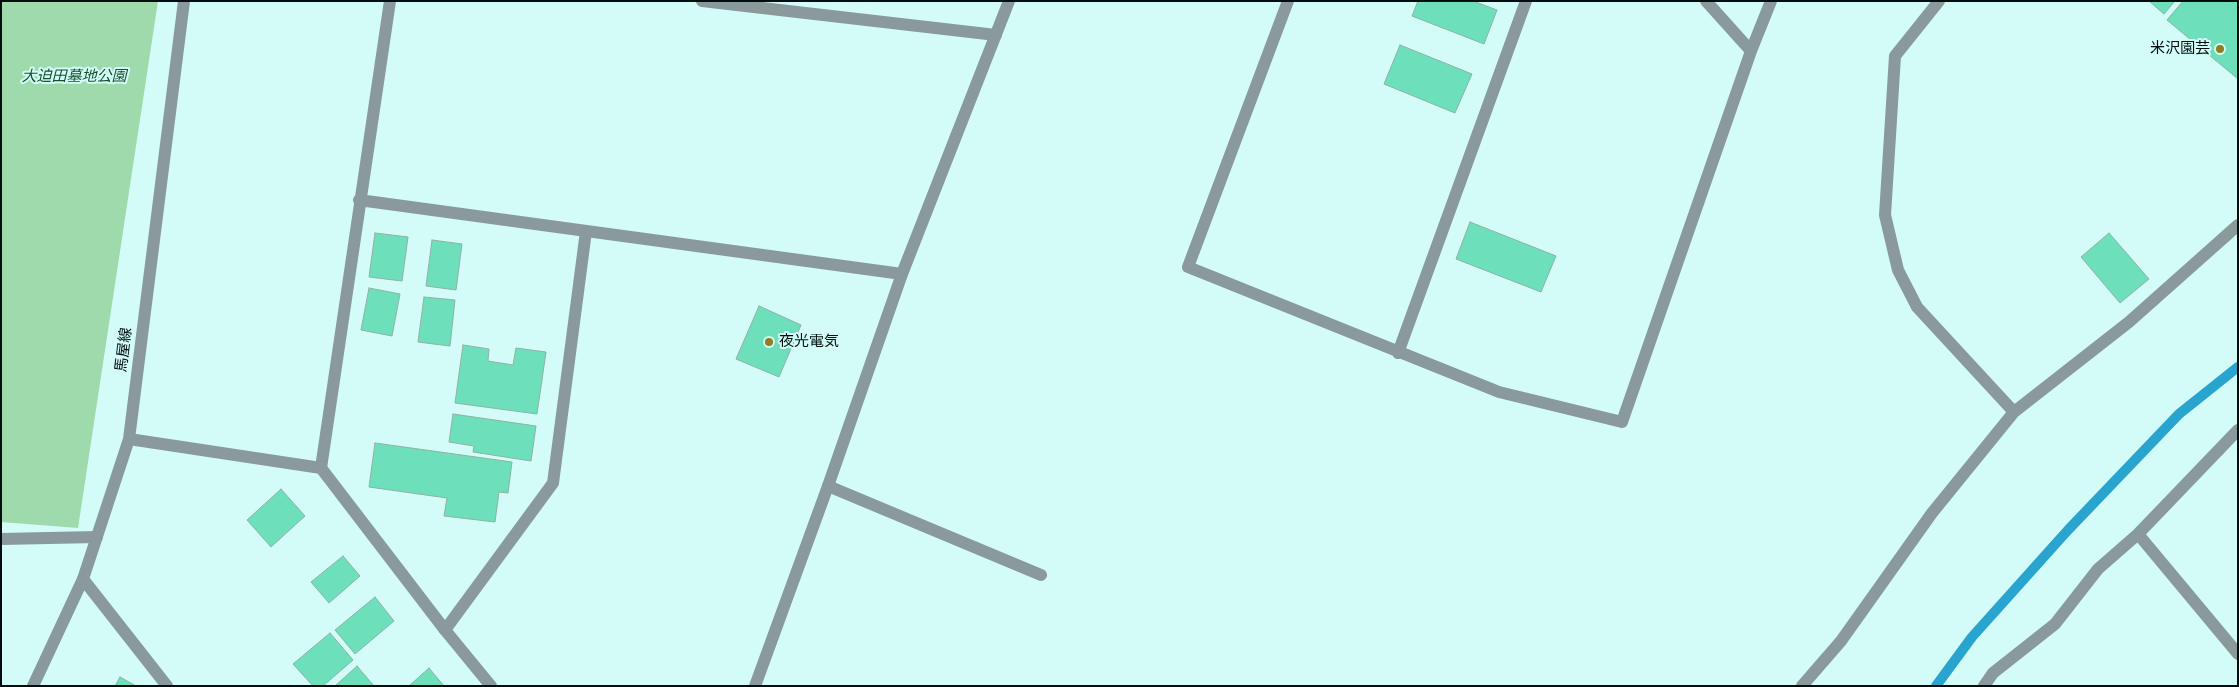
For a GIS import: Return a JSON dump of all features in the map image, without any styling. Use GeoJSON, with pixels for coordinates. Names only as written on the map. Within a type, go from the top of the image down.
{"type":"FeatureCollection","features":[{"type":"Feature","properties":{"kind":"street","name":"馬屋線"},"geometry":{"type":"LineString","coordinates":[[33,686],[83,579],[130,439],[184,1]]}},
{"type":"Feature","properties":{"kind":"street"},"geometry":{"type":"LineString","coordinates":[[321,468],[359,200],[390,1]]}},
{"type":"Feature","properties":{"kind":"street"},"geometry":{"type":"LineString","coordinates":[[702,1],[996,35]]}},
{"type":"Feature","properties":{"kind":"street"},"geometry":{"type":"LineString","coordinates":[[755,686],[828,486],[902,274],[1009,1]]}},
{"type":"Feature","properties":{"kind":"street"},"geometry":{"type":"LineString","coordinates":[[1288,1],[1188,267],[1499,392],[1622,422],[1751,51],[1771,1]]}},
{"type":"Feature","properties":{"kind":"street"},"geometry":{"type":"LineString","coordinates":[[1398,353],[1526,1]]}},
{"type":"Feature","properties":{"kind":"street"},"geometry":{"type":"LineString","coordinates":[[1706,1],[1751,51]]}},
{"type":"Feature","properties":{"kind":"street"},"geometry":{"type":"LineString","coordinates":[[1939,1],[1895,56],[1885,215],[1898,270],[1917,308],[2014,412]]}},
{"type":"Feature","properties":{"kind":"street"},"geometry":{"type":"LineString","coordinates":[[359,200],[902,274]]}},
{"type":"Feature","properties":{"kind":"street"},"geometry":{"type":"LineString","coordinates":[[1802,686],[1840,641],[1932,513],[2014,412],[2128,322],[2238,225]]}},
{"type":"Feature","properties":{"kind":"street"},"geometry":{"type":"LineString","coordinates":[[445,630],[553,483],[586,232]]}},
{"type":"Feature","properties":{"kind":"street"},"geometry":{"type":"LineString","coordinates":[[1984,686],[1993,673],[2055,624],[2098,569],[2138,534],[2238,430]]}},
{"type":"Feature","properties":{"kind":"street"},"geometry":{"type":"LineString","coordinates":[[130,439],[321,468],[445,630],[491,686]]}},
{"type":"Feature","properties":{"kind":"street"},"geometry":{"type":"LineString","coordinates":[[828,486],[1041,575]]}},
{"type":"Feature","properties":{"kind":"street"},"geometry":{"type":"LineString","coordinates":[[2138,534],[2238,654]]}},
{"type":"Feature","properties":{"kind":"street"},"geometry":{"type":"LineString","coordinates":[[1,539],[98,537]]}},
{"type":"Feature","properties":{"kind":"street"},"geometry":{"type":"LineString","coordinates":[[83,579],[167,686]]}},
{"type":"Feature","properties":{"kind":"green space","name":"大迫田墓地公園"},"geometry":{"type":"Polygon","coordinates":[[[1,1],[158,1],[78,528],[1,522],[1,1]]]}},
{"type":"Feature","properties":{"kind":"building"},"geometry":{"type":"Polygon","coordinates":[[[1418,1],[1473,1],[1497,10],[1484,44],[1412,16],[1418,1]]]}},
{"type":"Feature","properties":{"kind":"building"},"geometry":{"type":"Polygon","coordinates":[[[2149,1],[2175,1],[2164,14],[2149,1]]]}},
{"type":"Feature","properties":{"kind":"building","name":"米沢園芸"},"geometry":{"type":"Polygon","coordinates":[[[2183,1],[2238,1],[2238,79],[2167,20],[2183,1]]]}},
{"type":"Feature","properties":{"kind":"building"},"geometry":{"type":"Polygon","coordinates":[[[1400,45],[1472,74],[1455,113],[1384,84],[1400,45]]]}},
{"type":"Feature","properties":{"kind":"building"},"geometry":{"type":"Polygon","coordinates":[[[1470,222],[1556,256],[1541,292],[1456,259],[1470,222]]]}},
{"type":"Feature","properties":{"kind":"building"},"geometry":{"type":"Polygon","coordinates":[[[375,233],[408,237],[402,281],[369,277],[375,233]]]}},
{"type":"Feature","properties":{"kind":"building"},"geometry":{"type":"Polygon","coordinates":[[[2109,233],[2149,279],[2120,303],[2081,257],[2109,233]]]}},
{"type":"Feature","properties":{"kind":"building"},"geometry":{"type":"Polygon","coordinates":[[[432,240],[462,244],[456,290],[426,286],[432,240]]]}},
{"type":"Feature","properties":{"kind":"building"},"geometry":{"type":"Polygon","coordinates":[[[369,288],[400,294],[392,336],[361,330],[369,288]]]}},
{"type":"Feature","properties":{"kind":"building"},"geometry":{"type":"Polygon","coordinates":[[[424,297],[455,300],[450,346],[418,342],[424,297]]]}},
{"type":"Feature","properties":{"kind":"building","name":"夜光電気"},"geometry":{"type":"Polygon","coordinates":[[[759,306],[801,325],[779,377],[736,359],[759,306]]]}},
{"type":"Feature","properties":{"kind":"building"},"geometry":{"type":"Polygon","coordinates":[[[463,345],[489,349],[488,361],[513,365],[516,348],[546,352],[537,414],[455,403],[463,345]]]}},
{"type":"Feature","properties":{"kind":"building"},"geometry":{"type":"Polygon","coordinates":[[[453,414],[536,426],[531,461],[473,452],[474,446],[449,442],[453,414]]]}},
{"type":"Feature","properties":{"kind":"building"},"geometry":{"type":"Polygon","coordinates":[[[375,443],[512,462],[508,493],[499,492],[495,522],[444,516],[447,498],[369,487],[375,443]]]}},
{"type":"Feature","properties":{"kind":"building"},"geometry":{"type":"Polygon","coordinates":[[[281,489],[305,516],[271,547],[247,520],[281,489]]]}},
{"type":"Feature","properties":{"kind":"building"},"geometry":{"type":"Polygon","coordinates":[[[343,556],[360,576],[329,603],[311,582],[343,556]]]}},
{"type":"Feature","properties":{"kind":"building"},"geometry":{"type":"Polygon","coordinates":[[[375,597],[394,621],[355,654],[335,630],[375,597]]]}},
{"type":"Feature","properties":{"kind":"building"},"geometry":{"type":"Polygon","coordinates":[[[330,633],[353,660],[323,686],[313,686],[293,664],[330,633]]]}},
{"type":"Feature","properties":{"kind":"building"},"geometry":{"type":"Polygon","coordinates":[[[357,666],[374,686],[335,686],[357,666]]]}},
{"type":"Feature","properties":{"kind":"building"},"geometry":{"type":"Polygon","coordinates":[[[429,668],[444,686],[409,686],[429,668]]]}},
{"type":"Feature","properties":{"kind":"building"},"geometry":{"type":"Polygon","coordinates":[[[120,677],[136,686],[115,686],[120,677]]]}},
{"type":"Feature","properties":{"kind":"waterway"},"geometry":{"type":"LineString","coordinates":[[1936,686],[1972,637],[2068,530],[2179,414],[2238,367]]}},
{"type":"Feature","properties":{"kind":"place","name":"米沢園芸"},"geometry":{"type":"Point","coordinates":[2220,49]}},
{"type":"Feature","properties":{"kind":"place","name":"夜光電気"},"geometry":{"type":"Point","coordinates":[769,342]}}]}
